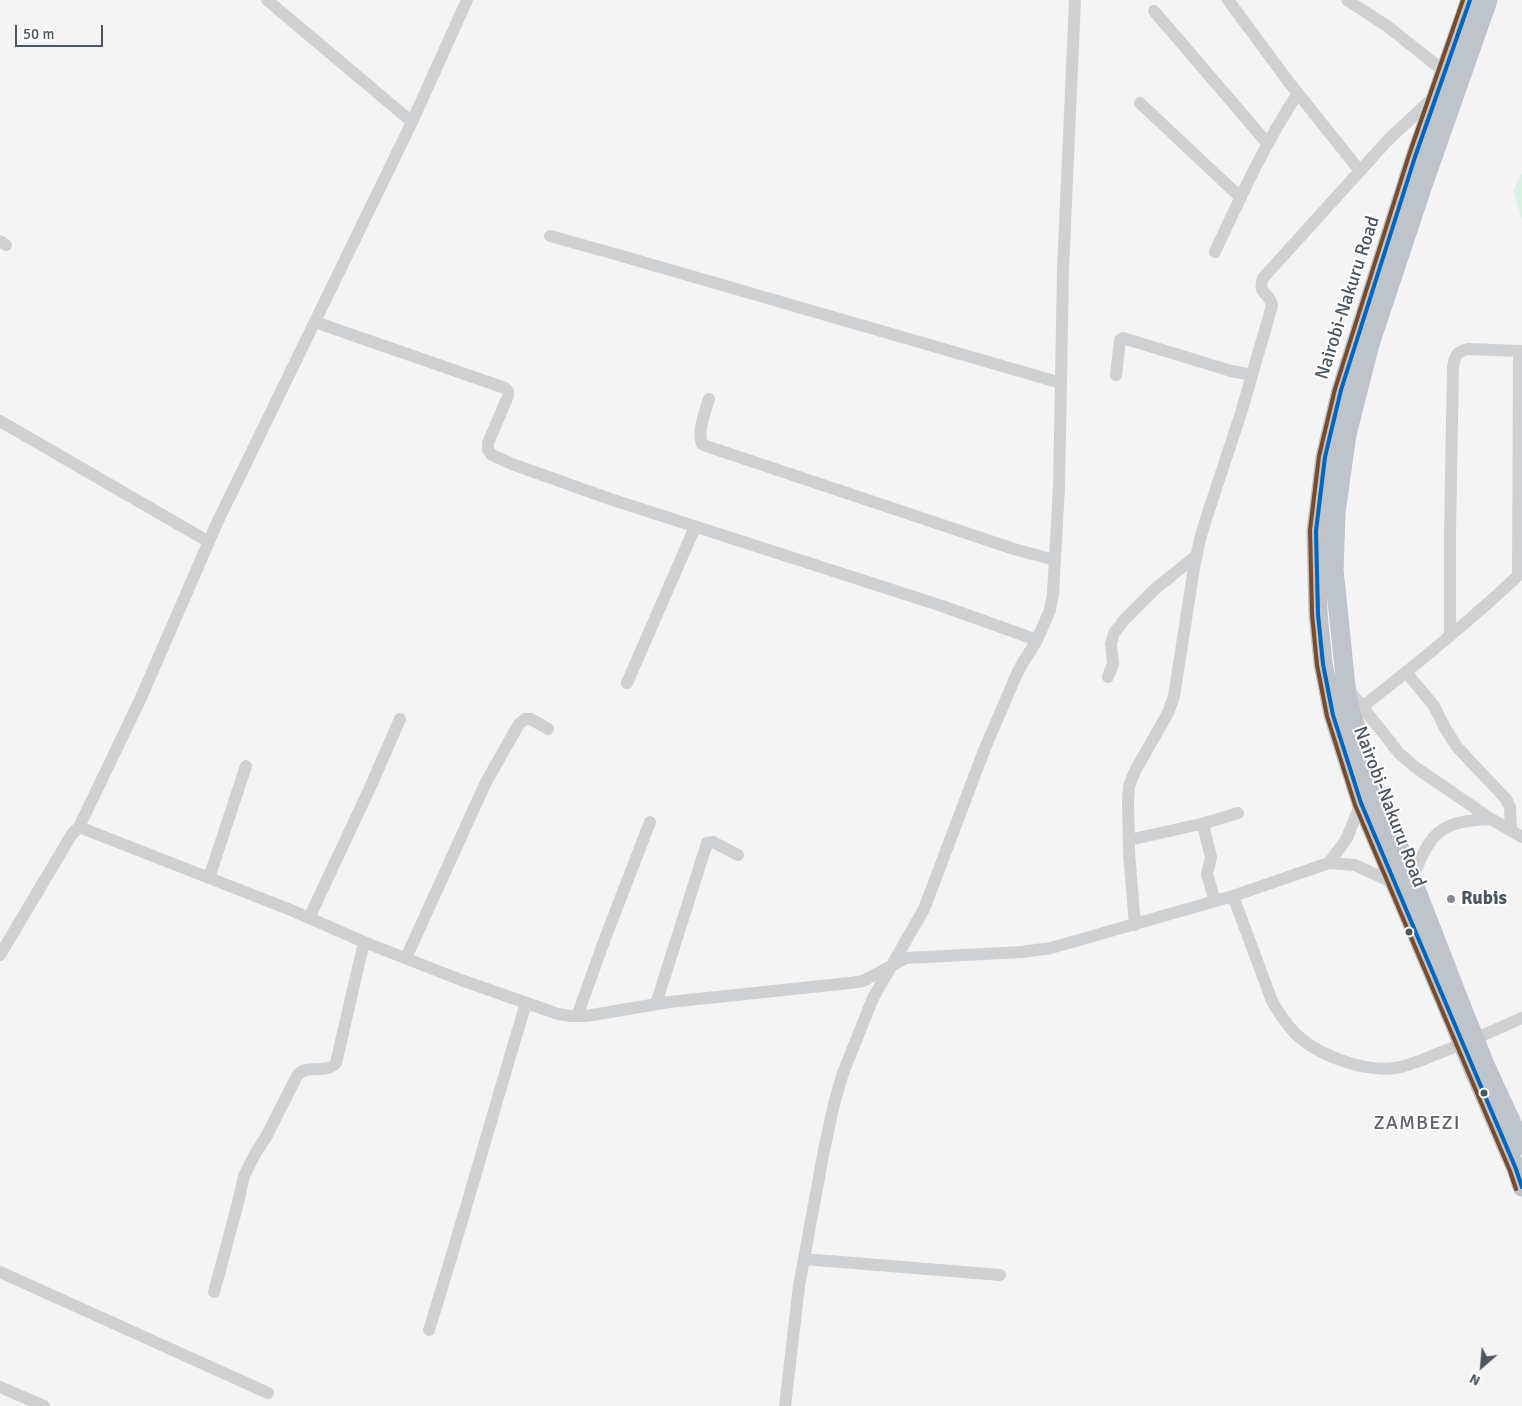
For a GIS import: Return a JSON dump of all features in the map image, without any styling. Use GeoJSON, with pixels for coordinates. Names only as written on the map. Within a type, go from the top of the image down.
{"type":"FeatureCollection","features":[{"type":"Feature","properties":{"kind":"highway","name":"Nairobi-Nakuru Road"},"geometry":{"type":"LineString","coordinates":[[1404,882],[1361,803],[1333,716],[1323,664],[1318,614],[1316,531],[1325,457],[1341,390],[1415,157],[1470,0]]}},
{"type":"Feature","properties":{"kind":"highway"},"geometry":{"type":"LineString","coordinates":[[1488,0],[1370,344],[1347,434],[1336,512],[1334,570],[1346,687],[1371,779],[1404,882],[1480,1068],[1522,1187]]}},
{"type":"Feature","properties":{"kind":"highway"},"geometry":{"type":"LineString","coordinates":[[1480,1068],[1522,1145]]}},
{"type":"Feature","properties":{"kind":"street"},"geometry":{"type":"LineString","coordinates":[[267,0],[412,122]]}},
{"type":"Feature","properties":{"kind":"street"},"geometry":{"type":"LineString","coordinates":[[0,956],[72,834],[79,828],[96,788],[140,700],[209,542],[412,122],[467,0]]}},
{"type":"Feature","properties":{"kind":"street"},"geometry":{"type":"LineString","coordinates":[[785,1406],[799,1286],[824,1150],[841,1080],[873,998],[924,909],[985,748],[1020,669],[1037,640],[1050,610],[1053,594],[1059,487],[1064,270],[1075,0]]}},
{"type":"Feature","properties":{"kind":"street"},"geometry":{"type":"LineString","coordinates":[[1228,0],[1298,93],[1360,170]]}},
{"type":"Feature","properties":{"kind":"street"},"geometry":{"type":"LineString","coordinates":[[1347,0],[1387,26],[1445,72]]}},
{"type":"Feature","properties":{"kind":"street"},"geometry":{"type":"LineString","coordinates":[[1154,11],[1268,144]]}},
{"type":"Feature","properties":{"kind":"street"},"geometry":{"type":"LineString","coordinates":[[1215,252],[1281,118],[1298,93]]}},
{"type":"Feature","properties":{"kind":"street"},"geometry":{"type":"LineString","coordinates":[[1135,925],[1129,840],[1129,786],[1135,771],[1168,713],[1174,696],[1196,556],[1272,306],[1271,300],[1261,289],[1264,278],[1388,140],[1438,94]]}},
{"type":"Feature","properties":{"kind":"street"},"geometry":{"type":"LineString","coordinates":[[1140,103],[1241,198]]}},
{"type":"Feature","properties":{"kind":"street"},"geometry":{"type":"LineString","coordinates":[[550,236],[1061,383]]}},
{"type":"Feature","properties":{"kind":"street"},"geometry":{"type":"LineString","coordinates":[[315,322],[505,388],[508,396],[488,443],[488,450],[492,455],[512,464],[695,527],[942,606],[1037,640]]}},
{"type":"Feature","properties":{"kind":"street"},"geometry":{"type":"LineString","coordinates":[[1116,375],[1120,340],[1123,338],[1231,371],[1252,375]]}},
{"type":"Feature","properties":{"kind":"street"},"geometry":{"type":"LineString","coordinates":[[1362,707],[1450,636],[1520,574],[1520,351],[1468,349],[1460,351],[1454,358],[1452,377],[1450,636]]}},
{"type":"Feature","properties":{"kind":"street"},"geometry":{"type":"LineString","coordinates":[[709,400],[700,440],[706,446],[1014,550],[1055,560]]}},
{"type":"Feature","properties":{"kind":"street"},"geometry":{"type":"LineString","coordinates":[[0,421],[209,542]]}},
{"type":"Feature","properties":{"kind":"street"},"geometry":{"type":"LineString","coordinates":[[627,683],[695,527]]}},
{"type":"Feature","properties":{"kind":"street"},"geometry":{"type":"LineString","coordinates":[[1108,678],[1113,664],[1111,644],[1114,633],[1155,589],[1196,556]]}},
{"type":"Feature","properties":{"kind":"street"},"geometry":{"type":"LineString","coordinates":[[1406,672],[1434,706],[1457,747],[1506,799],[1510,807],[1511,830]]}},
{"type":"Feature","properties":{"kind":"street"},"geometry":{"type":"LineString","coordinates":[[1346,687],[1398,753],[1491,819],[1522,837]]}},
{"type":"Feature","properties":{"kind":"street"},"geometry":{"type":"LineString","coordinates":[[310,918],[400,719]]}},
{"type":"Feature","properties":{"kind":"street"},"geometry":{"type":"LineString","coordinates":[[406,958],[486,782],[519,724],[525,719],[531,719],[548,729]]}},
{"type":"Feature","properties":{"kind":"street"},"geometry":{"type":"LineString","coordinates":[[209,878],[246,766]]}},
{"type":"Feature","properties":{"kind":"street"},"geometry":{"type":"LineString","coordinates":[[1329,863],[1348,838],[1361,803]]}},
{"type":"Feature","properties":{"kind":"street"},"geometry":{"type":"LineString","coordinates":[[1129,840],[1205,823],[1238,813]]}},
{"type":"Feature","properties":{"kind":"street"},"geometry":{"type":"LineString","coordinates":[[79,828],[310,918],[364,942],[461,980],[558,1014],[576,1016],[611,1013],[656,1004],[850,983],[863,980],[906,958],[1022,952],[1051,948],[1233,896],[1329,863],[1355,865],[1404,882],[1434,835],[1458,822],[1491,819]]}},
{"type":"Feature","properties":{"kind":"street"},"geometry":{"type":"LineString","coordinates":[[576,1016],[650,822]]}},
{"type":"Feature","properties":{"kind":"street"},"geometry":{"type":"LineString","coordinates":[[1205,823],[1204,829],[1211,857],[1207,874],[1215,901]]}},
{"type":"Feature","properties":{"kind":"street"},"geometry":{"type":"LineString","coordinates":[[656,1004],[707,843],[713,842],[738,855]]}},
{"type":"Feature","properties":{"kind":"street"},"geometry":{"type":"LineString","coordinates":[[1233,896],[1272,1001],[1281,1016],[1294,1032],[1306,1042],[1329,1055],[1359,1065],[1376,1068],[1395,1068],[1444,1052],[1522,1018]]}},
{"type":"Feature","properties":{"kind":"street"},"geometry":{"type":"LineString","coordinates":[[214,1292],[238,1204],[241,1186],[255,1154],[300,1072],[333,1067],[336,1063],[364,942]]}},
{"type":"Feature","properties":{"kind":"street"},"geometry":{"type":"LineString","coordinates":[[429,1330],[526,1003]]}},
{"type":"Feature","properties":{"kind":"street"},"geometry":{"type":"LineString","coordinates":[[804,1259],[1000,1275]]}},
{"type":"Feature","properties":{"kind":"street"},"geometry":{"type":"LineString","coordinates":[[0,1272],[268,1393]]}},
{"type":"Feature","properties":{"kind":"street"},"geometry":{"type":"LineString","coordinates":[[0,1387],[44,1406]]}},
{"type":"Feature","properties":{"kind":"green space"},"geometry":{"type":"Polygon","coordinates":[[[1522,173],[1522,219],[1513,190],[1522,173]]]}},
{"type":"Feature","properties":{"kind":"transit line"},"geometry":{"type":"LineString","coordinates":[[1463,0],[1409,155],[1335,389],[1319,456],[1310,530],[1312,614],[1317,665],[1327,716],[1355,805],[1516,1189]]}},
{"type":"Feature","properties":{"kind":"transit line"},"geometry":{"type":"LineString","coordinates":[[1470,0],[1415,157],[1341,390],[1325,457],[1316,531],[1318,614],[1323,664],[1333,715],[1361,803],[1522,1187]]}},
{"type":"Feature","properties":{"kind":"place","name":"Rubis"},"geometry":{"type":"Point","coordinates":[1451,899]}},
{"type":"Feature","properties":{"kind":"district","name":"ZAMBEZI"},"geometry":{"type":"Point","coordinates":[1417,1124]}}]}
